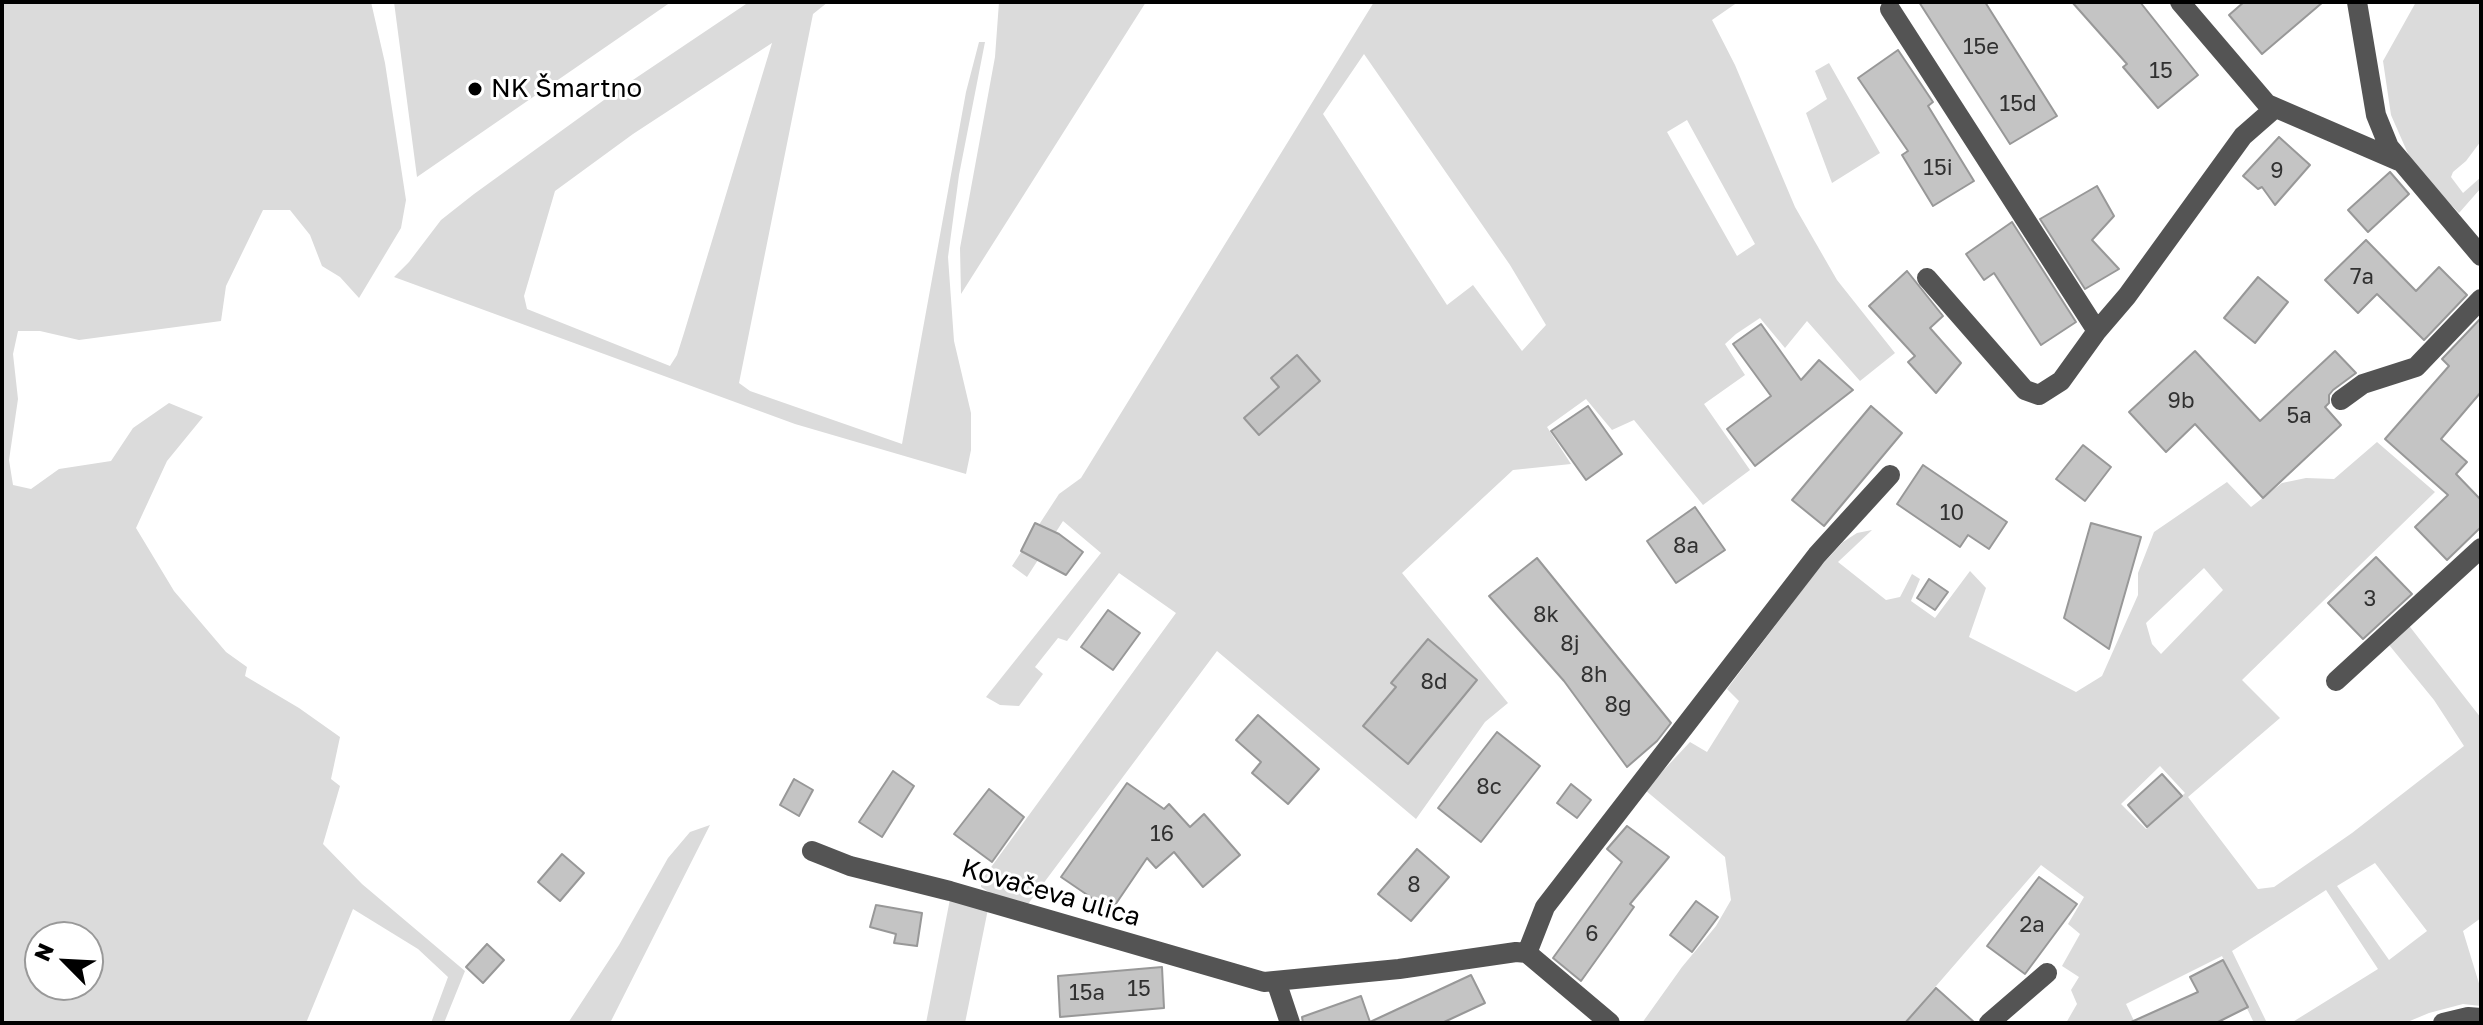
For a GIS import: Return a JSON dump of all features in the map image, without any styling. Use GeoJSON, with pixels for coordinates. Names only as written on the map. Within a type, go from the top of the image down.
{"type":"FeatureCollection","features":[{"type":"Feature","properties":{"kind":"street"},"geometry":{"type":"LineString","coordinates":[[2357,2],[2376,115],[2389,147],[2481,256]]}},
{"type":"Feature","properties":{"kind":"street"},"geometry":{"type":"LineString","coordinates":[[2182,3],[2267,104],[2403,163]]}},
{"type":"Feature","properties":{"kind":"street"},"geometry":{"type":"LineString","coordinates":[[1890,9],[2097,331]]}},
{"type":"Feature","properties":{"kind":"street"},"geometry":{"type":"LineString","coordinates":[[1927,278],[2025,390],[2039,395],[2061,381],[2243,136],[2275,108]]}},
{"type":"Feature","properties":{"kind":"street"},"geometry":{"type":"LineString","coordinates":[[2341,400],[2363,384],[2416,367],[2481,299]]}},
{"type":"Feature","properties":{"kind":"street"},"geometry":{"type":"LineString","coordinates":[[1610,1023],[1527,953],[1545,907],[1817,555],[1890,475]]}},
{"type":"Feature","properties":{"kind":"street"},"geometry":{"type":"LineString","coordinates":[[2336,681],[2481,548]]}},
{"type":"Feature","properties":{"kind":"street","name":"Kovačeva ulica"},"geometry":{"type":"LineString","coordinates":[[812,851],[850,866],[950,891],[1264,982],[1527,953]]}},
{"type":"Feature","properties":{"kind":"street"},"geometry":{"type":"LineString","coordinates":[[1989,1023],[2047,973]]}},
{"type":"Feature","properties":{"kind":"street"},"geometry":{"type":"LineString","coordinates":[[1276,981],[1290,1023]]}},
{"type":"Feature","properties":{"kind":"street"},"geometry":{"type":"LineString","coordinates":[[2443,1023],[2468,1017],[2481,1018]]}},
{"type":"Feature","properties":{"kind":"shaded area"},"geometry":{"type":"Polygon","coordinates":[[[2,2],[371,2],[385,63],[406,200],[401,228],[359,298],[340,277],[322,266],[310,235],[290,210],[263,210],[226,286],[221,321],[79,340],[40,331],[18,331],[13,354],[18,399],[9,460],[13,485],[31,489],[59,469],[111,461],[133,428],[169,403],[203,417],[167,461],[136,528],[174,591],[226,652],[247,667],[245,676],[340,737],[331,779],[340,786],[323,844],[362,884],[465,971],[444,1023],[431,1023],[448,977],[418,949],[353,909],[306,1023],[2,1023],[2,2]]]}},
{"type":"Feature","properties":{"kind":"shaded area","name":"NK Šmartno"},"geometry":{"type":"Polygon","coordinates":[[[394,2],[671,2],[417,177],[394,2]]]}},
{"type":"Feature","properties":{"kind":"shaded area"},"geometry":{"type":"Polygon","coordinates":[[[749,2],[828,2],[813,14],[739,383],[750,391],[902,444],[966,92],[979,42],[985,42],[959,175],[948,257],[954,341],[971,413],[971,450],[966,474],[795,424],[394,277],[441,220],[615,92],[749,2]],[[772,43],[633,134],[555,191],[524,296],[527,309],[670,366],[677,355],[772,43]]]}},
{"type":"Feature","properties":{"kind":"shaded area"},"geometry":{"type":"Polygon","coordinates":[[[999,2],[1146,2],[961,294],[960,248],[995,57],[999,2]]]}},
{"type":"Feature","properties":{"kind":"shaded area"},"geometry":{"type":"Polygon","coordinates":[[[1374,2],[1738,2],[1712,20],[1735,65],[1795,207],[1837,280],[1895,353],[1860,381],[1807,321],[1785,348],[1760,318],[1736,334],[1725,344],[1745,375],[1704,404],[1750,470],[1703,505],[1634,420],[1612,430],[1586,399],[1547,427],[1571,464],[1513,470],[1402,573],[1508,703],[1485,722],[1416,819],[1217,651],[1028,904],[992,894],[981,887],[981,881],[1176,613],[1119,573],[1067,641],[1058,638],[1035,667],[1043,674],[1019,706],[1000,705],[986,697],[1101,553],[1063,521],[1027,577],[1012,566],[1059,494],[1081,478],[1374,2]],[[1364,54],[1323,114],[1447,305],[1473,285],[1522,351],[1546,325],[1510,265],[1364,54]],[[1687,120],[1667,132],[1737,256],[1755,244],[1687,120]]]}},
{"type":"Feature","properties":{"kind":"shaded area"},"geometry":{"type":"Polygon","coordinates":[[[2416,2],[2481,2],[2481,141],[2451,177],[2463,193],[2481,177],[2481,188],[2459,213],[2413,165],[2391,115],[2383,61],[2416,2]]]}},
{"type":"Feature","properties":{"kind":"shaded area"},"geometry":{"type":"Polygon","coordinates":[[[1829,63],[1880,153],[1832,183],[1806,113],[1827,99],[1815,71],[1829,63]]]}},
{"type":"Feature","properties":{"kind":"shaded area"},"geometry":{"type":"Polygon","coordinates":[[[2377,442],[2435,492],[2242,680],[2280,718],[2188,797],[2258,889],[2274,887],[2352,833],[2464,746],[2434,700],[2385,640],[2407,623],[2481,718],[2481,918],[2463,931],[2481,990],[2481,1006],[2463,1004],[2405,1023],[2291,1023],[2378,969],[2326,890],[2232,951],[2267,1023],[2254,1023],[2222,956],[2126,1004],[2135,1023],[2066,1023],[2077,1004],[2071,990],[2079,977],[2062,966],[2080,934],[2068,924],[2084,897],[2041,865],[1904,1023],[1642,1023],[1716,926],[1731,900],[1725,857],[1645,790],[1690,742],[1707,752],[1739,701],[1727,689],[1819,568],[1843,542],[1857,533],[1872,530],[1838,562],[1886,600],[1900,597],[1912,574],[1920,579],[1911,601],[1935,618],[1970,571],[1986,588],[1969,637],[2076,692],[2102,676],[2138,595],[2138,573],[2154,532],[2227,482],[2251,507],[2282,483],[2306,478],[2334,479],[2377,442]],[[2204,568],[2146,623],[2152,644],[2161,654],[2223,590],[2204,568]],[[2160,766],[2121,804],[2146,829],[2185,793],[2160,766]],[[2375,863],[2337,886],[2389,960],[2427,931],[2375,863]]]}},
{"type":"Feature","properties":{"kind":"shaded area"},"geometry":{"type":"Polygon","coordinates":[[[710,825],[610,1023],[568,1023],[619,945],[668,858],[690,832],[710,825]]]}},
{"type":"Feature","properties":{"kind":"shaded area"},"geometry":{"type":"Polygon","coordinates":[[[950,899],[988,909],[965,1023],[926,1023],[950,899]]]}},
{"type":"Feature","properties":{"kind":"building"},"geometry":{"type":"Polygon","coordinates":[[[1919,2],[1985,2],[2057,116],[2010,144],[1919,2]]]}},
{"type":"Feature","properties":{"kind":"building"},"geometry":{"type":"Polygon","coordinates":[[[2072,2],[2140,2],[2198,75],[2158,108],[2123,67],[2127,64],[2072,2]]]}},
{"type":"Feature","properties":{"kind":"building"},"geometry":{"type":"Polygon","coordinates":[[[2244,2],[2323,2],[2262,54],[2229,15],[2244,2]]]}},
{"type":"Feature","properties":{"kind":"building"},"geometry":{"type":"Polygon","coordinates":[[[1898,50],[1933,102],[1928,106],[1974,181],[1933,206],[1902,155],[1908,151],[1858,78],[1898,50]]]}},
{"type":"Feature","properties":{"kind":"building"},"geometry":{"type":"Polygon","coordinates":[[[2279,137],[2310,165],[2275,205],[2262,187],[2258,189],[2243,176],[2279,137]]]}},
{"type":"Feature","properties":{"kind":"building"},"geometry":{"type":"Polygon","coordinates":[[[2390,172],[2409,194],[2368,232],[2348,210],[2390,172]]]}},
{"type":"Feature","properties":{"kind":"building"},"geometry":{"type":"Polygon","coordinates":[[[2097,186],[2114,216],[2092,240],[2119,269],[2085,289],[2040,219],[2097,186]]]}},
{"type":"Feature","properties":{"kind":"building"},"geometry":{"type":"Polygon","coordinates":[[[2012,222],[2076,322],[2041,345],[1994,273],[1984,280],[1966,254],[2012,222]]]}},
{"type":"Feature","properties":{"kind":"building"},"geometry":{"type":"Polygon","coordinates":[[[2366,240],[2416,291],[2439,267],[2467,295],[2424,340],[2377,294],[2358,313],[2325,280],[2366,240]]]}},
{"type":"Feature","properties":{"kind":"building"},"geometry":{"type":"Polygon","coordinates":[[[1907,271],[1943,316],[1930,328],[1961,363],[1936,393],[1908,362],[1915,356],[1869,306],[1907,271]]]}},
{"type":"Feature","properties":{"kind":"building"},"geometry":{"type":"Polygon","coordinates":[[[2258,277],[2288,302],[2255,343],[2224,318],[2258,277]]]}},
{"type":"Feature","properties":{"kind":"building"},"geometry":{"type":"Polygon","coordinates":[[[2481,318],[2481,392],[2441,439],[2467,462],[2456,474],[2481,500],[2481,527],[2447,560],[2415,527],[2448,495],[2385,439],[2449,366],[2442,359],[2481,318]]]}},
{"type":"Feature","properties":{"kind":"building"},"geometry":{"type":"Polygon","coordinates":[[[1761,324],[1801,380],[1819,360],[1853,390],[1755,466],[1727,429],[1771,396],[1733,344],[1761,324]]]}},
{"type":"Feature","properties":{"kind":"building"},"geometry":{"type":"Polygon","coordinates":[[[2195,351],[2260,421],[2335,351],[2356,373],[2333,390],[2325,407],[2341,425],[2263,498],[2195,424],[2166,452],[2129,412],[2195,351]]]}},
{"type":"Feature","properties":{"kind":"building"},"geometry":{"type":"Polygon","coordinates":[[[1297,355],[1320,381],[1259,435],[1244,418],[1279,387],[1271,378],[1297,355]]]}},
{"type":"Feature","properties":{"kind":"building"},"geometry":{"type":"Polygon","coordinates":[[[1588,406],[1622,454],[1586,480],[1551,431],[1588,406]]]}},
{"type":"Feature","properties":{"kind":"building"},"geometry":{"type":"Polygon","coordinates":[[[1871,406],[1902,433],[1824,526],[1792,500],[1871,406]]]}},
{"type":"Feature","properties":{"kind":"building"},"geometry":{"type":"Polygon","coordinates":[[[2083,445],[2111,467],[2085,501],[2056,479],[2083,445]]]}},
{"type":"Feature","properties":{"kind":"building"},"geometry":{"type":"Polygon","coordinates":[[[1923,465],[2007,522],[1989,549],[1968,535],[1960,547],[1897,504],[1923,465]]]}},
{"type":"Feature","properties":{"kind":"building"},"geometry":{"type":"Polygon","coordinates":[[[1695,507],[1725,550],[1676,583],[1647,541],[1695,507]]]}},
{"type":"Feature","properties":{"kind":"building"},"geometry":{"type":"Polygon","coordinates":[[[1035,523],[1059,534],[1083,552],[1066,575],[1021,551],[1035,523]]]}},
{"type":"Feature","properties":{"kind":"building"},"geometry":{"type":"Polygon","coordinates":[[[2091,523],[2141,537],[2109,649],[2064,618],[2091,523]]]}},
{"type":"Feature","properties":{"kind":"building"},"geometry":{"type":"Polygon","coordinates":[[[2376,557],[2412,594],[2363,639],[2328,603],[2376,557]]]}},
{"type":"Feature","properties":{"kind":"building"},"geometry":{"type":"Polygon","coordinates":[[[1537,558],[1671,723],[1657,741],[1627,767],[1564,681],[1489,596],[1537,558]]]}},
{"type":"Feature","properties":{"kind":"building"},"geometry":{"type":"Polygon","coordinates":[[[1929,579],[1948,592],[1935,610],[1917,598],[1929,579]]]}},
{"type":"Feature","properties":{"kind":"building"},"geometry":{"type":"Polygon","coordinates":[[[1108,610],[1140,633],[1113,670],[1081,647],[1108,610]]]}},
{"type":"Feature","properties":{"kind":"building"},"geometry":{"type":"Polygon","coordinates":[[[1428,639],[1477,680],[1408,764],[1363,726],[1396,687],[1391,683],[1428,639]]]}},
{"type":"Feature","properties":{"kind":"building"},"geometry":{"type":"Polygon","coordinates":[[[1258,715],[1319,769],[1288,804],[1252,773],[1261,762],[1236,740],[1258,715]]]}},
{"type":"Feature","properties":{"kind":"building"},"geometry":{"type":"Polygon","coordinates":[[[1497,732],[1540,766],[1481,842],[1438,808],[1497,732]]]}},
{"type":"Feature","properties":{"kind":"building"},"geometry":{"type":"Polygon","coordinates":[[[893,771],[914,786],[882,837],[859,822],[893,771]]]}},
{"type":"Feature","properties":{"kind":"building"},"geometry":{"type":"Polygon","coordinates":[[[2162,774],[2182,796],[2147,827],[2128,805],[2162,774]]]}},
{"type":"Feature","properties":{"kind":"building"},"geometry":{"type":"Polygon","coordinates":[[[794,779],[813,790],[799,816],[780,805],[794,779]]]}},
{"type":"Feature","properties":{"kind":"building"},"geometry":{"type":"Polygon","coordinates":[[[1127,783],[1164,809],[1169,804],[1190,827],[1204,814],[1240,855],[1203,887],[1174,852],[1156,868],[1147,858],[1111,911],[1061,877],[1127,783]]]}},
{"type":"Feature","properties":{"kind":"building"},"geometry":{"type":"Polygon","coordinates":[[[1571,784],[1591,800],[1577,818],[1557,803],[1571,784]]]}},
{"type":"Feature","properties":{"kind":"building"},"geometry":{"type":"Polygon","coordinates":[[[989,789],[1024,817],[992,862],[954,834],[989,789]]]}},
{"type":"Feature","properties":{"kind":"building"},"geometry":{"type":"Polygon","coordinates":[[[1627,826],[1669,857],[1630,904],[1634,907],[1581,981],[1553,958],[1622,862],[1607,849],[1627,826]]]}},
{"type":"Feature","properties":{"kind":"building"},"geometry":{"type":"Polygon","coordinates":[[[1417,849],[1449,877],[1411,921],[1378,894],[1417,849]]]}},
{"type":"Feature","properties":{"kind":"building"},"geometry":{"type":"Polygon","coordinates":[[[562,854],[584,873],[560,901],[538,882],[562,854]]]}},
{"type":"Feature","properties":{"kind":"building"},"geometry":{"type":"Polygon","coordinates":[[[2039,877],[2077,904],[2025,974],[1987,946],[2039,877]]]}},
{"type":"Feature","properties":{"kind":"building"},"geometry":{"type":"Polygon","coordinates":[[[1696,901],[1718,917],[1692,952],[1670,935],[1696,901]]]}},
{"type":"Feature","properties":{"kind":"building"},"geometry":{"type":"Polygon","coordinates":[[[876,905],[922,913],[917,946],[894,943],[896,934],[870,927],[876,905]]]}},
{"type":"Feature","properties":{"kind":"building"},"geometry":{"type":"Polygon","coordinates":[[[487,944],[504,960],[483,983],[466,967],[487,944]]]}},
{"type":"Feature","properties":{"kind":"building"},"geometry":{"type":"Polygon","coordinates":[[[2223,960],[2248,1007],[2216,1023],[2129,1023],[2198,992],[2190,977],[2223,960]]]}},
{"type":"Feature","properties":{"kind":"building"},"geometry":{"type":"Polygon","coordinates":[[[1162,967],[1164,1008],[1060,1017],[1058,976],[1162,967]]]}},
{"type":"Feature","properties":{"kind":"building"},"geometry":{"type":"Polygon","coordinates":[[[1471,975],[1485,1003],[1442,1023],[1303,1023],[1302,1017],[1361,996],[1370,1022],[1471,975]]]}},
{"type":"Feature","properties":{"kind":"building"},"geometry":{"type":"Polygon","coordinates":[[[1936,988],[1975,1023],[1905,1023],[1936,988]]]}},
{"type":"Feature","properties":{"kind":"place","name":"NK Šmartno"},"geometry":{"type":"Point","coordinates":[475,89]}}]}
